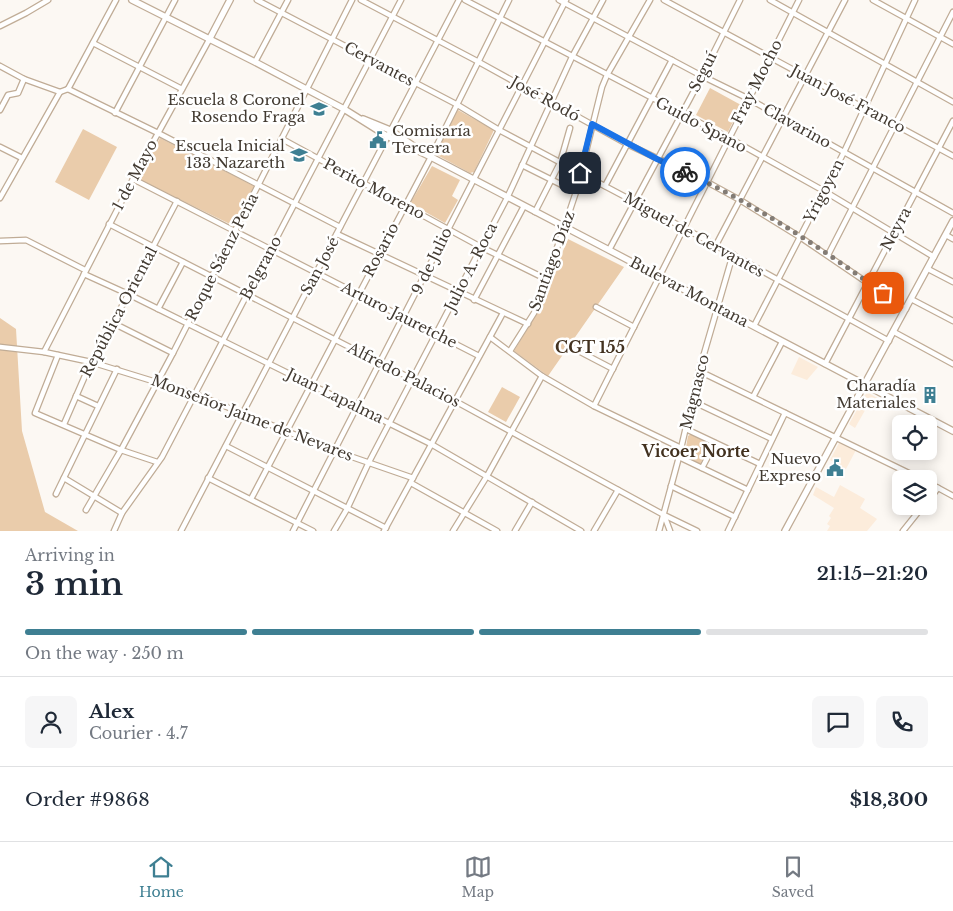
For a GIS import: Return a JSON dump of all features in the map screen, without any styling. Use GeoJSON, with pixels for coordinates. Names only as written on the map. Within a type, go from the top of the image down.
{"type":"FeatureCollection","features":[{"type":"Feature","properties":{"kind":"main road","name":"Bulevar Montana"},"geometry":{"type":"LineString","coordinates":[[132,0],[255,62],[344,109],[371,128],[389,133],[424,154],[507,198],[660,276],[953,431]]}},
{"type":"Feature","properties":{"kind":"main road","name":"1 de Mayo"},"geometry":{"type":"LineString","coordinates":[[209,40],[230,0]]}},
{"type":"Feature","properties":{"kind":"main road"},"geometry":{"type":"LineString","coordinates":[[786,531],[953,221]]}},
{"type":"Feature","properties":{"kind":"street"},"geometry":{"type":"LineString","coordinates":[[0,26],[48,0]]}},
{"type":"Feature","properties":{"kind":"street"},"geometry":{"type":"LineString","coordinates":[[0,196],[60,92],[68,89],[116,0]]}},
{"type":"Feature","properties":{"kind":"street"},"geometry":{"type":"LineString","coordinates":[[115,113],[175,0]]}},
{"type":"Feature","properties":{"kind":"street","name":"Cervantes"},"geometry":{"type":"LineString","coordinates":[[257,0],[456,104],[499,130]]}},
{"type":"Feature","properties":{"kind":"street"},"geometry":{"type":"LineString","coordinates":[[255,62],[288,0]]}},
{"type":"Feature","properties":{"kind":"street","name":"Roque Sáenz Peña"},"geometry":{"type":"LineString","coordinates":[[86,510],[121,450],[173,353],[352,0]]}},
{"type":"Feature","properties":{"kind":"street","name":"José Rodó"},"geometry":{"type":"LineString","coordinates":[[361,0],[477,61],[627,144],[740,200],[828,255],[906,309]]}},
{"type":"Feature","properties":{"kind":"street","name":"Belgrano"},"geometry":{"type":"LineString","coordinates":[[114,531],[122,514],[162,457],[401,0]]}},
{"type":"Feature","properties":{"kind":"street","name":"San José"},"geometry":{"type":"LineString","coordinates":[[181,531],[459,0]]}},
{"type":"Feature","properties":{"kind":"street","name":"Guido Spano"},"geometry":{"type":"LineString","coordinates":[[465,0],[651,99],[729,138],[824,191],[934,257]]}},
{"type":"Feature","properties":{"kind":"street","name":"Rosario"},"geometry":{"type":"LineString","coordinates":[[251,499],[430,157],[508,0]]}},
{"type":"Feature","properties":{"kind":"street","name":"Clavarino"},"geometry":{"type":"LineString","coordinates":[[560,0],[566,1],[593,18],[749,99],[953,213]]}},
{"type":"Feature","properties":{"kind":"street","name":"Julio A. Roca"},"geometry":{"type":"LineString","coordinates":[[334,531],[507,198],[550,102],[603,0]]}},
{"type":"Feature","properties":{"kind":"street","name":"Santiago Díaz"},"geometry":{"type":"LineString","coordinates":[[510,351],[534,313],[564,228],[576,192],[599,97],[607,75],[650,0]]}},
{"type":"Feature","properties":{"kind":"street","name":"Juan José Franco"},"geometry":{"type":"LineString","coordinates":[[664,0],[953,156]]}},
{"type":"Feature","properties":{"kind":"street","name":"Seguí"},"geometry":{"type":"LineString","coordinates":[[609,250],[702,76],[740,0]]}},
{"type":"Feature","properties":{"kind":"street"},"geometry":{"type":"LineString","coordinates":[[770,0],[953,102]]}},
{"type":"Feature","properties":{"kind":"street","name":"Fray Mocho"},"geometry":{"type":"LineString","coordinates":[[594,406],[799,0]]}},
{"type":"Feature","properties":{"kind":"street"},"geometry":{"type":"LineString","coordinates":[[716,245],[845,0]]}},
{"type":"Feature","properties":{"kind":"street"},"geometry":{"type":"LineString","coordinates":[[873,0],[953,44]]}},
{"type":"Feature","properties":{"kind":"street","name":"Yrigoyen"},"geometry":{"type":"LineString","coordinates":[[754,326],[844,152],[915,0]]}},
{"type":"Feature","properties":{"kind":"street","name":"9 de Julio"},"geometry":{"type":"LineString","coordinates":[[293,531],[566,1]]}},
{"type":"Feature","properties":{"kind":"street"},"geometry":{"type":"LineString","coordinates":[[828,255],[953,12]]}},
{"type":"Feature","properties":{"kind":"street","name":"1 de Mayo"},"geometry":{"type":"LineString","coordinates":[[44,352],[132,179],[209,40]]}},
{"type":"Feature","properties":{"kind":"street"},"geometry":{"type":"LineString","coordinates":[[92,43],[182,88]]}},
{"type":"Feature","properties":{"kind":"street"},"geometry":{"type":"LineString","coordinates":[[605,186],[672,60]]}},
{"type":"Feature","properties":{"kind":"street"},"geometry":{"type":"LineString","coordinates":[[0,66],[24,79],[60,92]]}},
{"type":"Feature","properties":{"kind":"street"},"geometry":{"type":"LineString","coordinates":[[0,110],[8,95],[18,93],[24,79]]}},
{"type":"Feature","properties":{"kind":"street"},"geometry":{"type":"LineString","coordinates":[[68,89],[158,132],[340,228]]}},
{"type":"Feature","properties":{"kind":"street","name":"Neyra"},"geometry":{"type":"LineString","coordinates":[[825,364],[953,121]]}},
{"type":"Feature","properties":{"kind":"street"},"geometry":{"type":"LineString","coordinates":[[535,212],[560,163],[570,128]]}},
{"type":"Feature","properties":{"kind":"street","name":"Miguel de Cervantes"},"geometry":{"type":"LineString","coordinates":[[499,130],[716,245],[889,341]]}},
{"type":"Feature","properties":{"kind":"street","name":"Perito Moreno"},"geometry":{"type":"LineString","coordinates":[[282,139],[481,247],[546,279]]}},
{"type":"Feature","properties":{"kind":"street"},"geometry":{"type":"LineString","coordinates":[[0,147],[22,158]]}},
{"type":"Feature","properties":{"kind":"street"},"geometry":{"type":"LineString","coordinates":[[522,165],[576,192]]}},
{"type":"Feature","properties":{"kind":"street","name":"Arturo Jauretche"},"geometry":{"type":"LineString","coordinates":[[132,179],[479,356]]}},
{"type":"Feature","properties":{"kind":"street","name":"República Oriental"},"geometry":{"type":"LineString","coordinates":[[64,424],[91,362],[114,323],[177,201]]}},
{"type":"Feature","properties":{"kind":"street"},"geometry":{"type":"LineString","coordinates":[[474,300],[524,206]]}},
{"type":"Feature","properties":{"kind":"street","name":"Alfredo Palacios"},"geometry":{"type":"LineString","coordinates":[[109,224],[412,378],[664,515],[697,531]]}},
{"type":"Feature","properties":{"kind":"street"},"geometry":{"type":"LineString","coordinates":[[337,234],[528,324]]}},
{"type":"Feature","properties":{"kind":"street"},"geometry":{"type":"LineString","coordinates":[[946,235],[953,239]]}},
{"type":"Feature","properties":{"kind":"street","name":"Juan Lapalma"},"geometry":{"type":"LineString","coordinates":[[0,241],[26,240],[128,294],[431,444],[581,531]]}},
{"type":"Feature","properties":{"kind":"street","name":"Magnasco"},"geometry":{"type":"LineString","coordinates":[[659,531],[699,371],[732,254]]}},
{"type":"Feature","properties":{"kind":"street"},"geometry":{"type":"LineString","coordinates":[[158,309],[183,262]]}},
{"type":"Feature","properties":{"kind":"street"},"geometry":{"type":"LineString","coordinates":[[928,268],[953,282]]}},
{"type":"Feature","properties":{"kind":"street"},"geometry":{"type":"LineString","coordinates":[[912,299],[953,321]]}},
{"type":"Feature","properties":{"kind":"street"},"geometry":{"type":"LineString","coordinates":[[596,308],[634,327]]}},
{"type":"Feature","properties":{"kind":"street"},"geometry":{"type":"LineString","coordinates":[[226,446],[385,530],[503,313]]}},
{"type":"Feature","properties":{"kind":"street"},"geometry":{"type":"LineString","coordinates":[[114,323],[173,353]]}},
{"type":"Feature","properties":{"kind":"street"},"geometry":{"type":"LineString","coordinates":[[894,332],[953,364]]}},
{"type":"Feature","properties":{"kind":"street"},"geometry":{"type":"LineString","coordinates":[[490,337],[542,376],[594,406],[681,448]]}},
{"type":"Feature","properties":{"kind":"street"},"geometry":{"type":"LineString","coordinates":[[753,397],[782,342]]}},
{"type":"Feature","properties":{"kind":"street"},"geometry":{"type":"LineString","coordinates":[[569,346],[613,369]]}},
{"type":"Feature","properties":{"kind":"street","name":"Monseñor Jaime de Nevares"},"geometry":{"type":"LineString","coordinates":[[0,347],[44,352],[118,369],[244,412],[286,432],[335,452],[369,462],[412,481],[497,531]]}},
{"type":"Feature","properties":{"kind":"street"},"geometry":{"type":"LineString","coordinates":[[58,355],[35,413],[121,450],[157,462]]}},
{"type":"Feature","properties":{"kind":"street","name":"República Oriental"},"geometry":{"type":"LineString","coordinates":[[56,494],[118,369]]}},
{"type":"Feature","properties":{"kind":"street"},"geometry":{"type":"LineString","coordinates":[[699,371],[903,470]]}},
{"type":"Feature","properties":{"kind":"street"},"geometry":{"type":"LineString","coordinates":[[454,531],[542,376]]}},
{"type":"Feature","properties":{"kind":"street"},"geometry":{"type":"LineString","coordinates":[[76,396],[98,406]]}},
{"type":"Feature","properties":{"kind":"street"},"geometry":{"type":"LineString","coordinates":[[692,401],[772,439]]}},
{"type":"Feature","properties":{"kind":"street"},"geometry":{"type":"LineString","coordinates":[[728,531],[785,413]]}},
{"type":"Feature","properties":{"kind":"street"},"geometry":{"type":"LineString","coordinates":[[686,429],[760,464]]}},
{"type":"Feature","properties":{"kind":"street"},"geometry":{"type":"LineString","coordinates":[[702,468],[715,443]]}},
{"type":"Feature","properties":{"kind":"street"},"geometry":{"type":"LineString","coordinates":[[679,457],[748,490]]}},
{"type":"Feature","properties":{"kind":"street"},"geometry":{"type":"LineString","coordinates":[[64,478],[122,514]]}},
{"type":"Feature","properties":{"kind":"street"},"geometry":{"type":"LineString","coordinates":[[208,478],[313,531]]}},
{"type":"Feature","properties":{"kind":"street"},"geometry":{"type":"LineString","coordinates":[[671,486],[735,517]]}},
{"type":"Feature","properties":{"kind":"street"},"geometry":{"type":"LineString","coordinates":[[938,488],[953,496]]}},
{"type":"Feature","properties":{"kind":"street"},"geometry":{"type":"LineString","coordinates":[[594,531],[618,490]]}},
{"type":"Feature","properties":{"kind":"street"},"geometry":{"type":"LineString","coordinates":[[515,531],[532,502]]}},
{"type":"Feature","properties":{"kind":"street"},"geometry":{"type":"LineString","coordinates":[[664,515],[670,531]]}},
{"type":"Feature","properties":{"kind":"street"},"geometry":{"type":"LineString","coordinates":[[903,531],[916,515]]}},
{"type":"Feature","properties":{"kind":"shaded area"},"geometry":{"type":"Polygon","coordinates":[[[710,88],[741,105],[728,132],[696,115],[710,88]]]}},
{"type":"Feature","properties":{"kind":"shaded area"},"geometry":{"type":"Polygon","coordinates":[[[458,110],[494,130],[474,172],[470,173],[436,153],[458,110]]]}},
{"type":"Feature","properties":{"kind":"shaded area"},"geometry":{"type":"Polygon","coordinates":[[[83,129],[117,147],[89,200],[55,182],[83,129]]]}},
{"type":"Feature","properties":{"kind":"shaded area"},"geometry":{"type":"Polygon","coordinates":[[[160,138],[254,186],[234,226],[138,179],[160,138]]]}},
{"type":"Feature","properties":{"kind":"shaded area"},"geometry":{"type":"Polygon","coordinates":[[[432,166],[460,180],[452,196],[458,200],[445,223],[413,205],[411,202],[432,166]]]}},
{"type":"Feature","properties":{"kind":"shaded area"},"geometry":{"type":"Polygon","coordinates":[[[568,239],[624,267],[548,376],[514,351],[536,315],[568,239]]]}},
{"type":"Feature","properties":{"kind":"shaded area"},"geometry":{"type":"Polygon","coordinates":[[[0,318],[16,329],[22,431],[45,512],[78,531],[0,531],[0,318]]]}},
{"type":"Feature","properties":{"kind":"shaded area"},"geometry":{"type":"Polygon","coordinates":[[[799,357],[818,367],[807,380],[791,374],[799,357]]]}},
{"type":"Feature","properties":{"kind":"shaded area"},"geometry":{"type":"Polygon","coordinates":[[[502,387],[520,397],[506,422],[488,412],[502,387]]]}},
{"type":"Feature","properties":{"kind":"shaded area"},"geometry":{"type":"Polygon","coordinates":[[[867,392],[879,399],[874,408],[868,405],[855,428],[849,424],[867,392]]]}},
{"type":"Feature","properties":{"kind":"shaded area"},"geometry":{"type":"Polygon","coordinates":[[[691,434],[710,443],[700,465],[684,458],[688,436],[691,434]]]}},
{"type":"Feature","properties":{"kind":"shaded area"},"geometry":{"type":"Polygon","coordinates":[[[840,441],[856,450],[846,469],[830,460],[840,441]]]}},
{"type":"Feature","properties":{"kind":"shaded area"},"geometry":{"type":"Polygon","coordinates":[[[840,485],[865,499],[860,508],[877,519],[867,531],[827,531],[830,526],[827,524],[831,518],[829,516],[834,508],[813,495],[816,487],[834,497],[840,485]]]}},
{"type":"Feature","properties":{"kind":"way so far"},"geometry":{"type":"LineString","coordinates":[[685,172],[740,200],[800,237],[883,293]]}},
{"type":"Feature","properties":{"kind":"place","name":"Escuela 8 Coronel Rosendo Fraga"},"geometry":{"type":"Point","coordinates":[319,109]}},
{"type":"Feature","properties":{"kind":"place","name":"Comisaría Tercera"},"geometry":{"type":"Point","coordinates":[378,140]}},
{"type":"Feature","properties":{"kind":"place","name":"Escuela Inicial 133 Nazareth"},"geometry":{"type":"Point","coordinates":[299,155]}},
{"type":"Feature","properties":{"kind":"place","name":"Charadía Materiales"},"geometry":{"type":"Point","coordinates":[930,395]}},
{"type":"Feature","properties":{"kind":"place","name":"Nuevo Expreso"},"geometry":{"type":"Point","coordinates":[835,468]}},
{"type":"Feature","properties":{"kind":"district","name":"CGT 155"},"geometry":{"type":"Point","coordinates":[590,347]}},
{"type":"Feature","properties":{"kind":"district","name":"Vicoer Norte"},"geometry":{"type":"Point","coordinates":[696,451]}},
{"type":"Feature","properties":{"kind":"route"},"geometry":{"type":"LineString","coordinates":[[580,173],[592,124],[685,172]]}}]}
